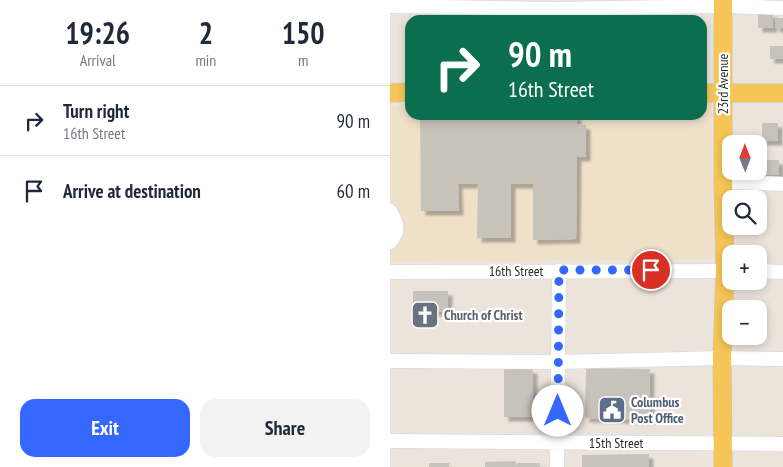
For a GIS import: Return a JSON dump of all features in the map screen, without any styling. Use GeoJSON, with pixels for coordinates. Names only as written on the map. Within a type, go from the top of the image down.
{"type":"FeatureCollection","features":[{"type":"Feature","properties":{"kind":"main road","name":"23rd Avenue"},"geometry":{"type":"LineString","coordinates":[[723,3],[723,182],[727,245]]}},
{"type":"Feature","properties":{"kind":"main road"},"geometry":{"type":"LineString","coordinates":[[390,92],[405,92]]}},
{"type":"Feature","properties":{"kind":"main road"},"geometry":{"type":"LineString","coordinates":[[707,93],[783,93]]}},
{"type":"Feature","properties":{"kind":"main road","name":"23rd Avenue"},"geometry":{"type":"LineString","coordinates":[[723,467],[722,358],[727,290]]}},
{"type":"Feature","properties":{"kind":"street"},"geometry":{"type":"LineString","coordinates":[[390,6],[554,10],[723,3],[783,8]]}},
{"type":"Feature","properties":{"kind":"street"},"geometry":{"type":"LineString","coordinates":[[723,182],[783,184]]}},
{"type":"Feature","properties":{"kind":"street"},"geometry":{"type":"LineString","coordinates":[[390,210],[397,228],[395,237],[390,242]]}},
{"type":"Feature","properties":{"kind":"street"},"geometry":{"type":"LineString","coordinates":[[557,467],[559,270]]}},
{"type":"Feature","properties":{"kind":"street","name":"16th Street"},"geometry":{"type":"LineString","coordinates":[[390,272],[722,271]]}},
{"type":"Feature","properties":{"kind":"street"},"geometry":{"type":"LineString","coordinates":[[767,271],[783,272]]}},
{"type":"Feature","properties":{"kind":"street"},"geometry":{"type":"LineString","coordinates":[[390,361],[558,362],[722,358],[783,359]]}},
{"type":"Feature","properties":{"kind":"street","name":"15th Street"},"geometry":{"type":"LineString","coordinates":[[390,442],[783,444]]}},
{"type":"Feature","properties":{"kind":"shaded area"},"geometry":{"type":"Polygon","coordinates":[[[707,103],[712,103],[713,259],[390,262],[390,106],[405,105],[405,120],[707,120],[707,103]]]}},
{"type":"Feature","properties":{"kind":"building"},"geometry":{"type":"Polygon","coordinates":[[[758,13],[773,13],[773,28],[758,28],[758,13]]]}},
{"type":"Feature","properties":{"kind":"building"},"geometry":{"type":"Polygon","coordinates":[[[775,18],[783,18],[783,28],[775,28],[775,18]]]}},
{"type":"Feature","properties":{"kind":"building"},"geometry":{"type":"Polygon","coordinates":[[[770,46],[783,46],[783,59],[770,59],[770,46]]]}},
{"type":"Feature","properties":{"kind":"building"},"geometry":{"type":"Polygon","coordinates":[[[420,120],[577,120],[577,124],[586,125],[586,157],[577,157],[576,239],[533,240],[533,184],[511,184],[511,238],[477,238],[478,184],[458,184],[459,211],[421,211],[420,120]]]}},
{"type":"Feature","properties":{"kind":"building"},"geometry":{"type":"Polygon","coordinates":[[[762,123],[778,123],[778,141],[768,141],[768,135],[762,135],[762,123]]]}},
{"type":"Feature","properties":{"kind":"building"},"geometry":{"type":"Polygon","coordinates":[[[768,160],[779,160],[779,175],[768,175],[768,160]]]}},
{"type":"Feature","properties":{"kind":"building"},"geometry":{"type":"Polygon","coordinates":[[[413,291],[448,291],[448,312],[413,312],[413,291]]]}},
{"type":"Feature","properties":{"kind":"building"},"geometry":{"type":"Polygon","coordinates":[[[504,368],[533,369],[533,417],[504,417],[504,368]]]}},
{"type":"Feature","properties":{"kind":"building"},"geometry":{"type":"Polygon","coordinates":[[[586,368],[650,369],[650,420],[585,418],[586,368]]]}},
{"type":"Feature","properties":{"kind":"building"},"geometry":{"type":"Polygon","coordinates":[[[649,454],[649,467],[582,467],[582,455],[649,454]]]}},
{"type":"Feature","properties":{"kind":"building"},"geometry":{"type":"Polygon","coordinates":[[[516,461],[516,467],[485,467],[485,462],[516,461]]]}},
{"type":"Feature","properties":{"kind":"building"},"geometry":{"type":"Polygon","coordinates":[[[429,463],[449,463],[449,467],[429,467],[429,463]]]}},
{"type":"Feature","properties":{"kind":"building"},"geometry":{"type":"Polygon","coordinates":[[[517,463],[540,463],[540,467],[517,467],[517,463]]]}},
{"type":"Feature","properties":{"kind":"place","name":"Church of Christ"},"geometry":{"type":"Point","coordinates":[425,315]}},
{"type":"Feature","properties":{"kind":"place","name":"Columbus Post Office"},"geometry":{"type":"Point","coordinates":[612,410]}},
{"type":"Feature","properties":{"kind":"route"},"geometry":{"type":"LineString","coordinates":[[558,411],[559,270],[651,270]]}}]}
